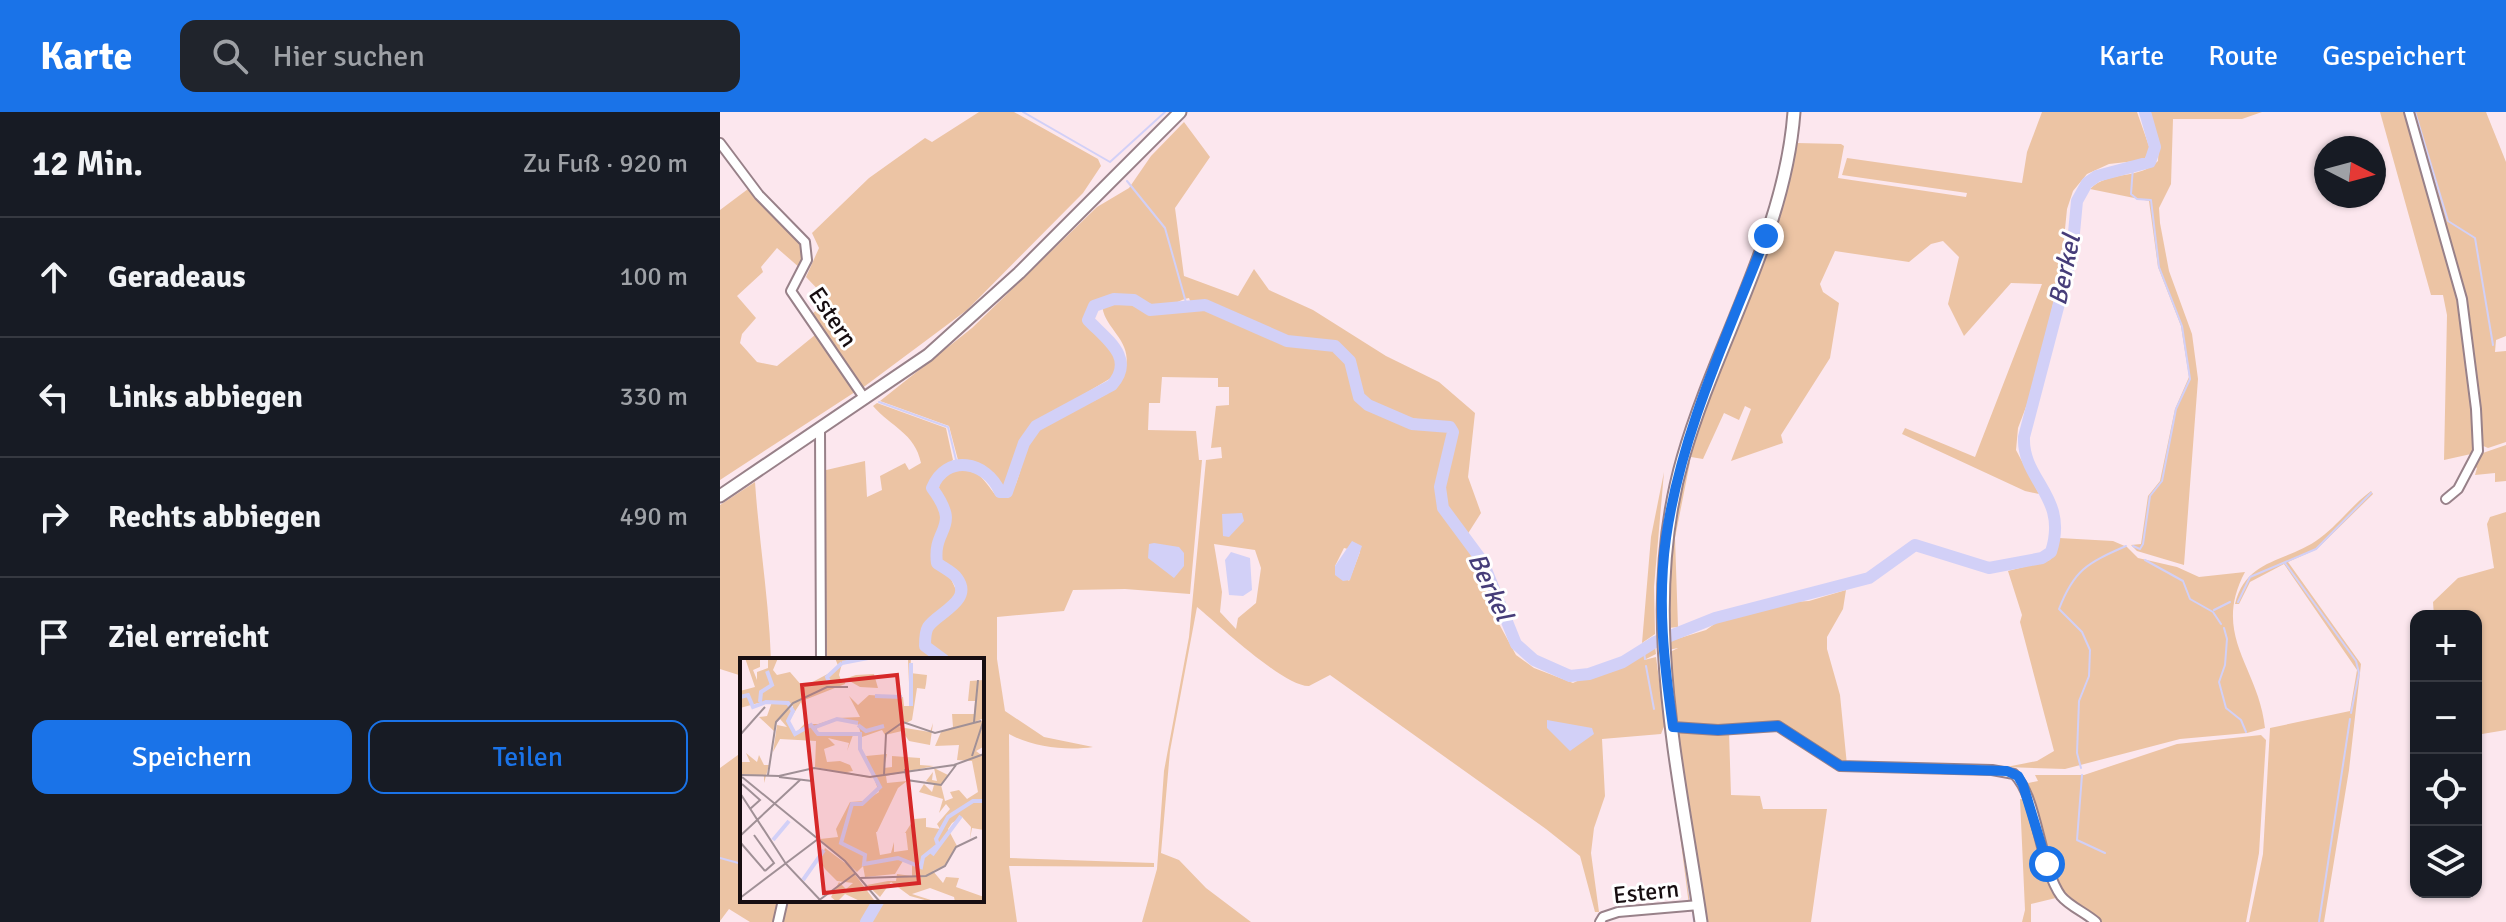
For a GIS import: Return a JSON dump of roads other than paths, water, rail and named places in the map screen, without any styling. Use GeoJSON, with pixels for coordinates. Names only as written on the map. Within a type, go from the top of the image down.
{"type":"FeatureCollection","features":[{"type":"Feature","properties":{"kind":"street"},"geometry":{"type":"LineString","coordinates":[[720,496],[928,355],[976,314],[1180,112]]}},
{"type":"Feature","properties":{"kind":"street"},"geometry":{"type":"LineString","coordinates":[[1701,922],[1664,664],[1661,620],[1665,540],[1679,473],[1775,209],[1787,164],[1794,112]]}},
{"type":"Feature","properties":{"kind":"street"},"geometry":{"type":"LineString","coordinates":[[2409,112],[2462,299],[2476,409],[2478,451],[2458,489],[2446,499]]}},
{"type":"Feature","properties":{"kind":"street","name":"Estern"},"geometry":{"type":"LineString","coordinates":[[720,143],[759,195],[805,242],[806,263],[791,291],[865,399]]}},
{"type":"Feature","properties":{"kind":"street"},"geometry":{"type":"LineString","coordinates":[[820,430],[821,658]]}},
{"type":"Feature","properties":{"kind":"street"},"geometry":{"type":"LineString","coordinates":[[1673,727],[1718,730],[1778,726],[1840,766],[1992,770],[2014,774],[2023,785],[2047,864],[2062,898],[2096,922]]}},
{"type":"Feature","properties":{"kind":"street"},"geometry":{"type":"LineString","coordinates":[[778,922],[783,902]]}},
{"type":"Feature","properties":{"kind":"street","name":"Estern"},"geometry":{"type":"LineString","coordinates":[[1600,922],[1603,917],[1618,912],[1699,905]]}},
{"type":"Feature","properties":{"kind":"water"},"geometry":{"type":"Polygon","coordinates":[[[1242,513],[1244,521],[1229,537],[1223,536],[1222,514],[1242,513]]]}},
{"type":"Feature","properties":{"kind":"water"},"geometry":{"type":"Polygon","coordinates":[[[1352,541],[1362,546],[1350,580],[1343,581],[1335,575],[1335,566],[1352,541]]]}},
{"type":"Feature","properties":{"kind":"water"},"geometry":{"type":"Polygon","coordinates":[[[1149,544],[1179,547],[1184,553],[1184,566],[1174,578],[1148,558],[1149,544]]]}},
{"type":"Feature","properties":{"kind":"water"},"geometry":{"type":"Polygon","coordinates":[[[1231,552],[1250,558],[1252,590],[1243,596],[1229,595],[1225,560],[1231,552]]]}},
{"type":"Feature","properties":{"kind":"water"},"geometry":{"type":"Polygon","coordinates":[[[1547,720],[1592,728],[1594,734],[1570,751],[1547,728],[1547,720]]]}},
{"type":"Feature","properties":{"kind":"waterway"},"geometry":{"type":"LineString","coordinates":[[1023,112],[1110,162],[1165,112]]}},
{"type":"Feature","properties":{"kind":"waterway","name":"Berkel"},"geometry":{"type":"LineString","coordinates":[[941,658],[925,646],[926,631],[958,600],[961,586],[955,576],[937,563],[938,542],[946,520],[941,502],[932,488],[938,477],[947,470],[966,465],[986,473],[1000,492],[1007,492],[1024,443],[1036,426],[1112,385],[1119,375],[1120,358],[1110,342],[1088,320],[1094,306],[1114,299],[1134,300],[1150,310],[1205,305],[1287,341],[1335,346],[1350,361],[1359,397],[1368,405],[1412,424],[1450,427],[1453,432],[1440,487],[1443,508],[1483,562],[1516,644],[1534,660],[1570,676],[1589,674],[1623,662],[1655,642],[1715,618],[1869,578],[1915,545],[1989,568],[2042,558],[2051,552],[2054,517],[2030,466],[2024,437],[2072,254],[2077,201],[2087,183],[2097,176],[2150,162],[2155,147],[2145,112]]}},
{"type":"Feature","properties":{"kind":"waterway"},"geometry":{"type":"LineString","coordinates":[[2415,112],[2448,221],[2475,238],[2493,345]]}},
{"type":"Feature","properties":{"kind":"waterway"},"geometry":{"type":"LineString","coordinates":[[2133,167],[2131,194],[2137,199],[2151,200],[2159,267],[2182,326],[2190,379],[2176,409],[2162,481],[2150,496],[2143,544],[2140,549],[2133,546]]}},
{"type":"Feature","properties":{"kind":"waterway"},"geometry":{"type":"LineString","coordinates":[[1127,181],[1165,228],[1187,306]]}},
{"type":"Feature","properties":{"kind":"waterway"},"geometry":{"type":"LineString","coordinates":[[879,402],[948,427],[957,464]]}},
{"type":"Feature","properties":{"kind":"waterway"},"geometry":{"type":"LineString","coordinates":[[2238,602],[2250,577],[2316,549],[2371,493]]}},
{"type":"Feature","properties":{"kind":"waterway"},"geometry":{"type":"LineString","coordinates":[[2081,768],[2077,753],[2079,701],[2089,676],[2090,650],[2082,632],[2059,609],[2070,585],[2084,569],[2126,546]]}},
{"type":"Feature","properties":{"kind":"waterway"},"geometry":{"type":"LineString","coordinates":[[2145,560],[2183,581],[2190,599],[2213,612],[2221,624]]}},
{"type":"Feature","properties":{"kind":"waterway"},"geometry":{"type":"LineString","coordinates":[[2285,563],[2356,661],[2359,673],[2351,713]]}},
{"type":"Feature","properties":{"kind":"waterway"},"geometry":{"type":"LineString","coordinates":[[2214,610],[2230,602]]}},
{"type":"Feature","properties":{"kind":"waterway"},"geometry":{"type":"LineString","coordinates":[[2224,628],[2227,639],[2225,665],[2219,682],[2226,708],[2241,720],[2246,732]]}},
{"type":"Feature","properties":{"kind":"waterway"},"geometry":{"type":"LineString","coordinates":[[1644,652],[1645,659]]}},
{"type":"Feature","properties":{"kind":"waterway"},"geometry":{"type":"LineString","coordinates":[[1646,666],[1654,709]]}},
{"type":"Feature","properties":{"kind":"waterway"},"geometry":{"type":"LineString","coordinates":[[2319,922],[2350,719]]}},
{"type":"Feature","properties":{"kind":"waterway"},"geometry":{"type":"LineString","coordinates":[[2082,775],[2077,840],[2105,853]]}},
{"type":"Feature","properties":{"kind":"waterway"},"geometry":{"type":"LineString","coordinates":[[1681,830],[1691,903]]}},
{"type":"Feature","properties":{"kind":"waterway"},"geometry":{"type":"LineString","coordinates":[[720,858],[740,863]]}},
{"type":"Feature","properties":{"kind":"waterway","name":"Berkel"},"geometry":{"type":"LineString","coordinates":[[866,922],[878,902]]}},
{"type":"Feature","properties":{"kind":"waterway"},"geometry":{"type":"LineString","coordinates":[[1693,911],[1694,922]]}}]}
